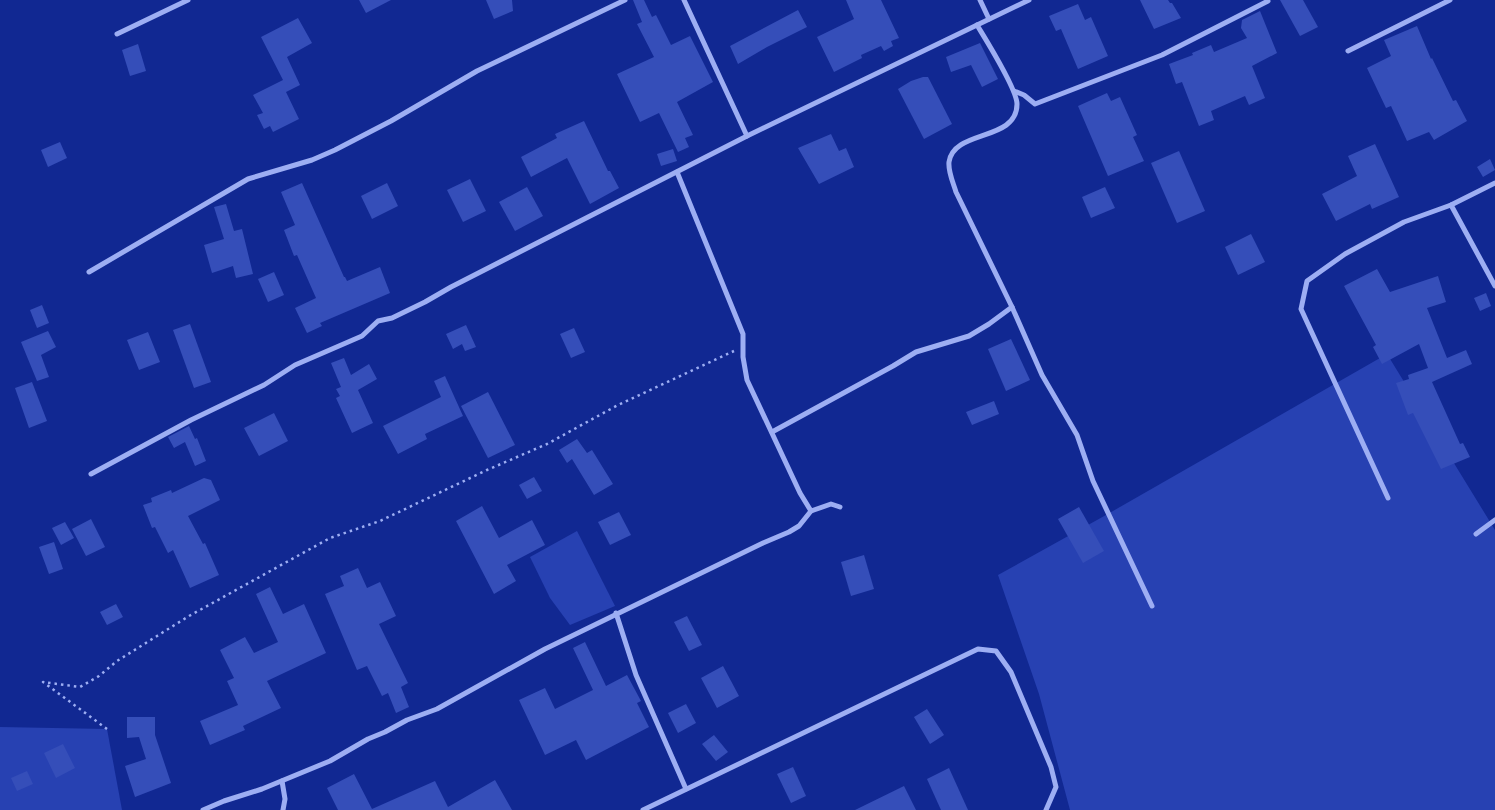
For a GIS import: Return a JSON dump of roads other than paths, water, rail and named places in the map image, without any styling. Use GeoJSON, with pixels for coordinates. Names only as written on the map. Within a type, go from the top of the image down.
{"type":"FeatureCollection","features":[{"type":"Feature","properties":{"kind":"street"},"geometry":{"type":"LineString","coordinates":[[117,34],[188,0]]}},
{"type":"Feature","properties":{"kind":"street"},"geometry":{"type":"LineString","coordinates":[[88,272],[248,179],[312,160],[336,150],[477,72],[625,0]]}},
{"type":"Feature","properties":{"kind":"street"},"geometry":{"type":"LineString","coordinates":[[684,0],[747,136]]}},
{"type":"Feature","properties":{"kind":"street"},"geometry":{"type":"LineString","coordinates":[[980,0],[990,19]]}},
{"type":"Feature","properties":{"kind":"street"},"geometry":{"type":"LineString","coordinates":[[91,474],[223,404],[264,385],[295,365],[362,336],[378,322],[392,318],[424,302],[747,136],[1028,0]]}},
{"type":"Feature","properties":{"kind":"street"},"geometry":{"type":"LineString","coordinates":[[1348,51],[1450,0]]}},
{"type":"Feature","properties":{"kind":"street"},"geometry":{"type":"LineString","coordinates":[[1014,91],[1024,95],[1035,104],[1162,55],[1268,1]]}},
{"type":"Feature","properties":{"kind":"street"},"geometry":{"type":"LineString","coordinates":[[977,25],[1014,91],[1017,103],[1014,115],[1005,127],[964,143],[952,154],[949,163],[950,174],[956,192],[1012,307],[1042,375],[1077,435],[1093,481],[1152,606]]}},
{"type":"Feature","properties":{"kind":"street"},"geometry":{"type":"LineString","coordinates":[[677,172],[743,334],[743,357],[747,380],[800,493],[811,511]]}},
{"type":"Feature","properties":{"kind":"street"},"geometry":{"type":"LineString","coordinates":[[1388,498],[1301,309],[1307,281],[1345,254],[1404,222],[1451,205],[1495,183]]}},
{"type":"Feature","properties":{"kind":"street"},"geometry":{"type":"LineString","coordinates":[[1451,205],[1495,286]]}},
{"type":"Feature","properties":{"kind":"street"},"geometry":{"type":"LineString","coordinates":[[772,432],[916,352],[968,336],[989,324],[1012,307]]}},
{"type":"Feature","properties":{"kind":"street"},"geometry":{"type":"LineString","coordinates":[[203,810],[282,781],[330,760],[407,720],[437,709],[545,649],[616,613],[671,589],[789,532],[800,526],[811,511],[831,504],[840,507]]}},
{"type":"Feature","properties":{"kind":"street"},"geometry":{"type":"LineString","coordinates":[[1476,534],[1495,520]]}},
{"type":"Feature","properties":{"kind":"street"},"geometry":{"type":"LineString","coordinates":[[616,613],[636,675],[686,789]]}},
{"type":"Feature","properties":{"kind":"street"},"geometry":{"type":"LineString","coordinates":[[643,810],[978,649],[996,651],[1011,672],[1052,767],[1056,787],[1046,810]]}},
{"type":"Feature","properties":{"kind":"street"},"geometry":{"type":"LineString","coordinates":[[282,781],[285,799],[283,810]]}}]}
